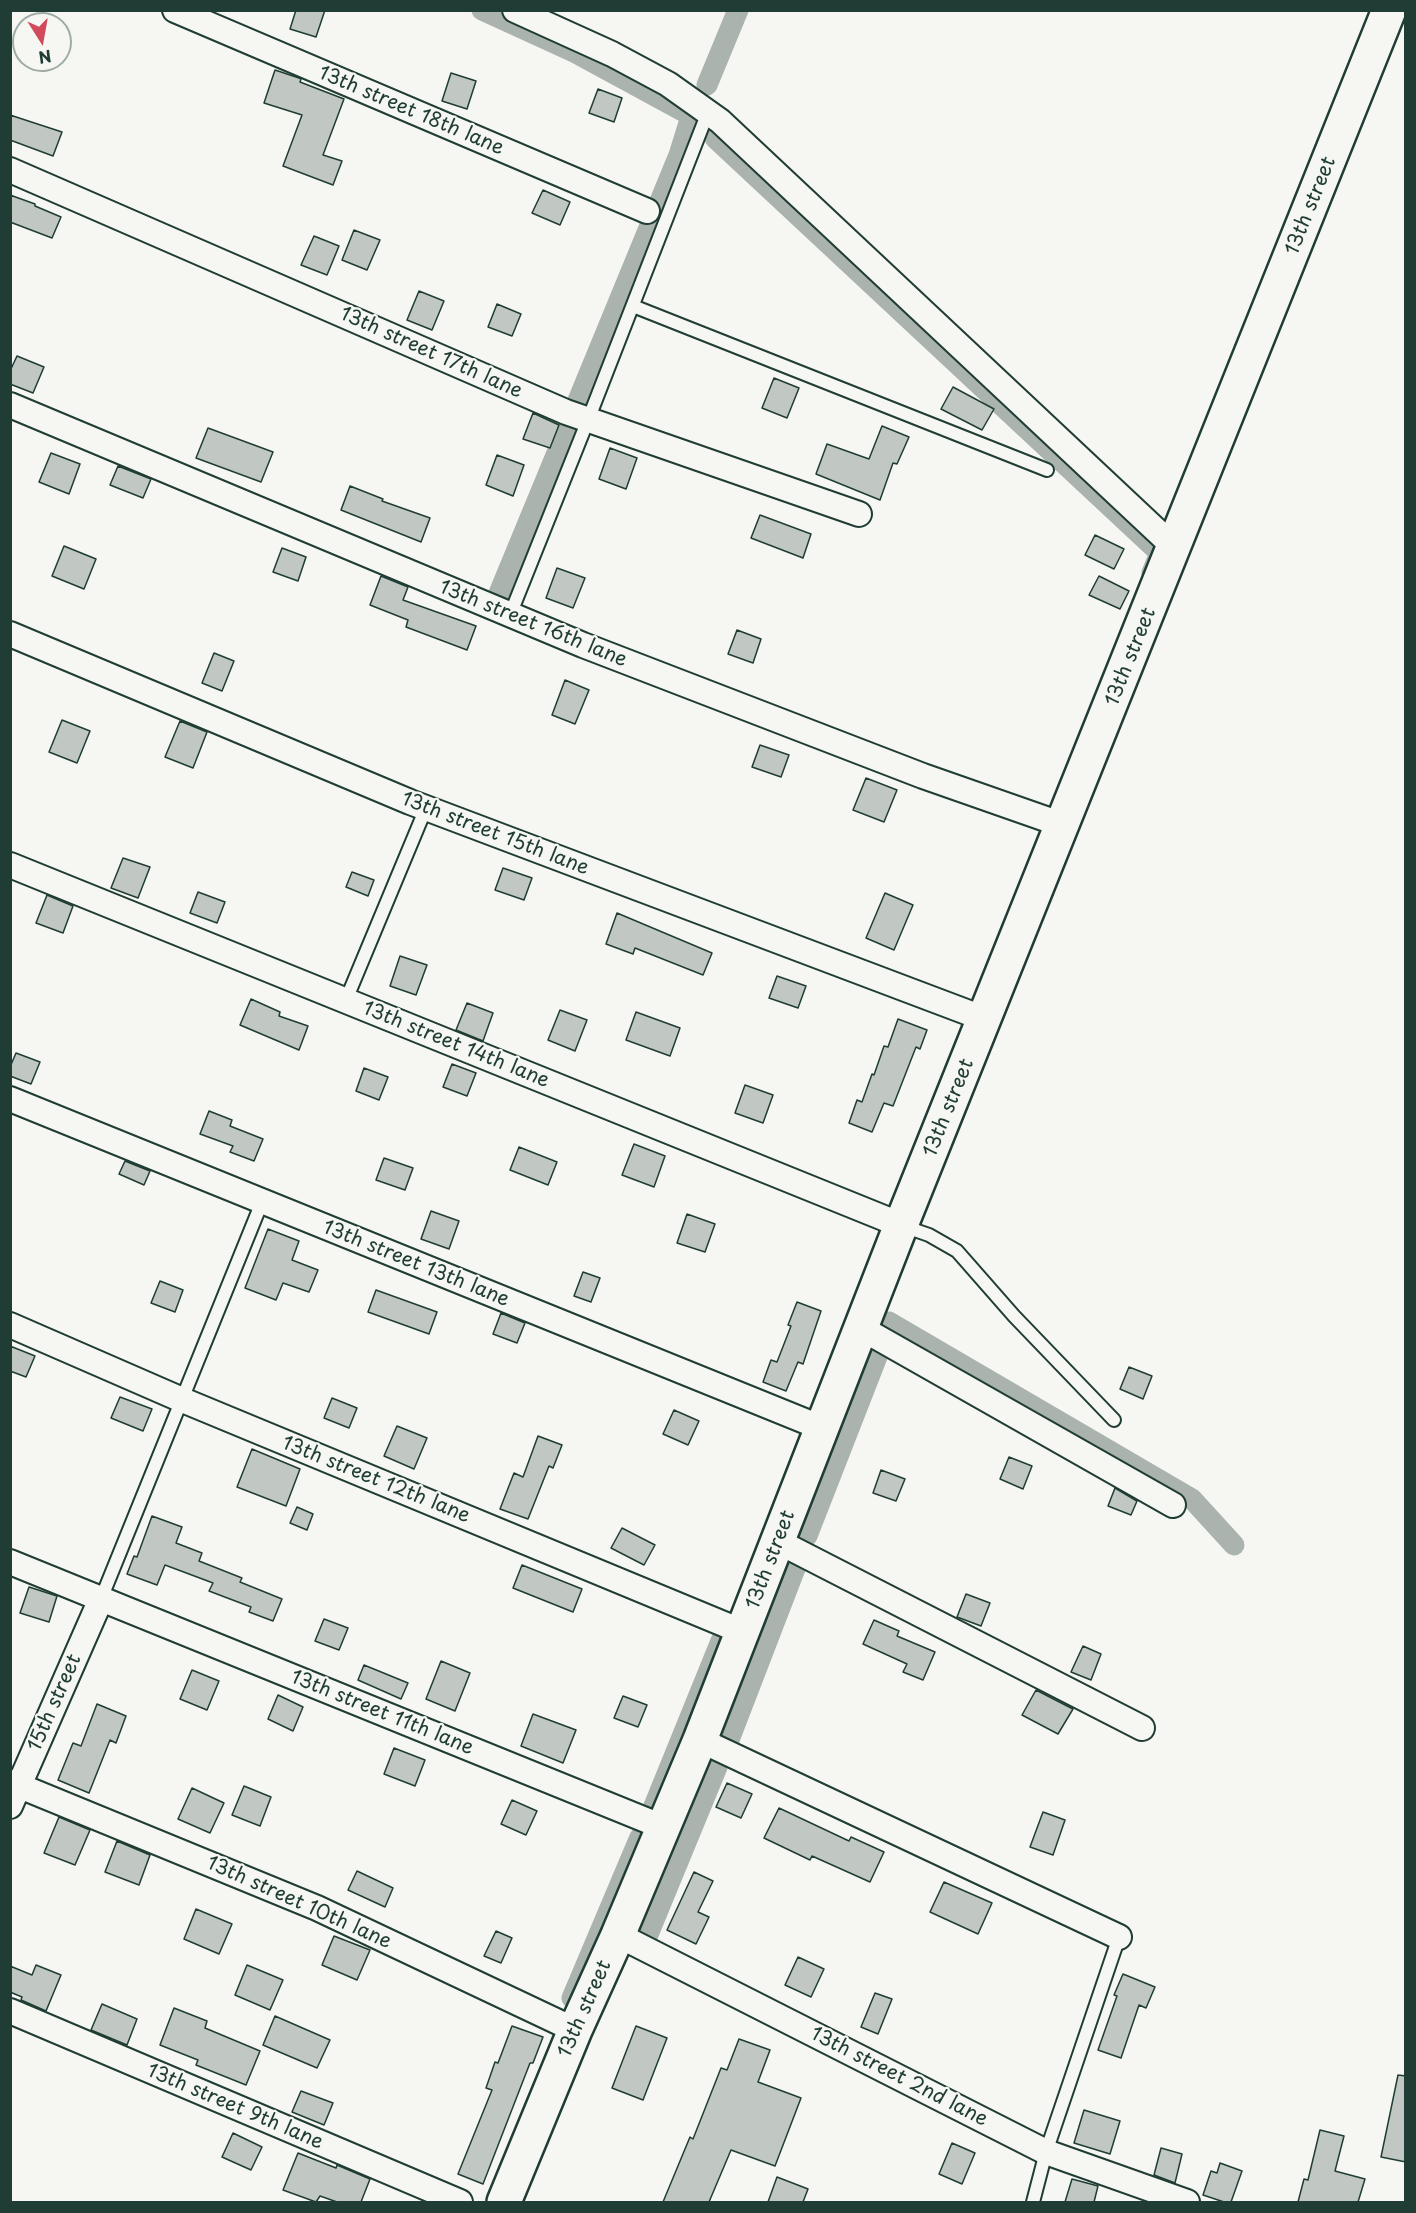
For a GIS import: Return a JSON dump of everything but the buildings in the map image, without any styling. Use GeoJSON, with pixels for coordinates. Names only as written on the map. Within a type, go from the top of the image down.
{"type":"FeatureCollection","features":[{"type":"Feature","properties":{"kind":"street","name":"13th street 18th lane"},"geometry":{"type":"LineString","coordinates":[[175,10],[647,211]]}},
{"type":"Feature","properties":{"kind":"street"},"geometry":{"type":"LineString","coordinates":[[515,10],[612,54],[668,84],[720,121],[1175,548]]}},
{"type":"Feature","properties":{"kind":"street","name":"13th street"},"geometry":{"type":"LineString","coordinates":[[504,2202],[575,2030],[618,1935],[700,1740],[861,1328],[1389,10]]}},
{"type":"Feature","properties":{"kind":"street","name":"13th street 17th lane"},"geometry":{"type":"LineString","coordinates":[[10,170],[588,420],[859,514]]}},
{"type":"Feature","properties":{"kind":"street","name":"13th street 16th lane"},"geometry":{"type":"LineString","coordinates":[[10,405],[583,645],[912,772],[1063,825]]}},
{"type":"Feature","properties":{"kind":"street","name":"13th street 15th lane"},"geometry":{"type":"LineString","coordinates":[[10,634],[426,808],[985,1019]]}},
{"type":"Feature","properties":{"kind":"street","name":"13th street 14th lane"},"geometry":{"type":"LineString","coordinates":[[10,865],[902,1226]]}},
{"type":"Feature","properties":{"kind":"street","name":"13th street 13th lane"},"geometry":{"type":"LineString","coordinates":[[10,1099],[822,1428]]}},
{"type":"Feature","properties":{"kind":"street","name":"13th street 12th lane"},"geometry":{"type":"LineString","coordinates":[[10,1325],[180,1399],[743,1632]]}},
{"type":"Feature","properties":{"kind":"street"},"geometry":{"type":"LineString","coordinates":[[861,1328],[1173,1504]]}},
{"type":"Feature","properties":{"kind":"street"},"geometry":{"type":"LineString","coordinates":[[777,1541],[1142,1728]]}},
{"type":"Feature","properties":{"kind":"street","name":"13th street 11th lane"},"geometry":{"type":"LineString","coordinates":[[10,1562],[663,1827]]}},
{"type":"Feature","properties":{"kind":"street","name":"15th street"},"geometry":{"type":"LineString","coordinates":[[13,1791],[101,1599]]}},
{"type":"Feature","properties":{"kind":"street"},"geometry":{"type":"LineString","coordinates":[[700,1740],[1119,1937]]}},
{"type":"Feature","properties":{"kind":"street","name":"13th street 10th lane"},"geometry":{"type":"LineString","coordinates":[[13,1791],[317,1908],[575,2030]]}},
{"type":"Feature","properties":{"kind":"street","name":"13th street 2nd lane"},"geometry":{"type":"LineString","coordinates":[[618,1935],[1046,2152],[1187,2202]]}},
{"type":"Feature","properties":{"kind":"street","name":"13th street 9th lane"},"geometry":{"type":"LineString","coordinates":[[10,2012],[460,2202]]}},
{"type":"Feature","properties":{"kind":"lane"},"geometry":{"type":"LineString","coordinates":[[510,615],[708,112]]}},
{"type":"Feature","properties":{"kind":"lane"},"geometry":{"type":"LineString","coordinates":[[633,306],[1047,470]]}},
{"type":"Feature","properties":{"kind":"lane"},"geometry":{"type":"LineString","coordinates":[[346,1000],[426,808]]}},
{"type":"Feature","properties":{"kind":"lane"},"geometry":{"type":"LineString","coordinates":[[101,1599],[180,1399],[262,1202]]}},
{"type":"Feature","properties":{"kind":"lane"},"geometry":{"type":"LineString","coordinates":[[902,1226],[929,1235],[957,1251],[1014,1316],[1114,1420]]}},
{"type":"Feature","properties":{"kind":"lane"},"geometry":{"type":"LineString","coordinates":[[1033,2202],[1046,2152],[1119,1937]]}},
{"type":"Feature","properties":{"kind":"waterway"},"geometry":{"type":"LineString","coordinates":[[482,10],[576,53],[692,116]]}},
{"type":"Feature","properties":{"kind":"waterway"},"geometry":{"type":"LineString","coordinates":[[707,85],[738,10]]}},
{"type":"Feature","properties":{"kind":"waterway"},"geometry":{"type":"LineString","coordinates":[[577,403],[679,155],[692,113]]}},
{"type":"Feature","properties":{"kind":"waterway"},"geometry":{"type":"LineString","coordinates":[[715,138],[1160,553],[1152,573]]}},
{"type":"Feature","properties":{"kind":"waterway"},"geometry":{"type":"LineString","coordinates":[[497,598],[566,431]]}},
{"type":"Feature","properties":{"kind":"waterway"},"geometry":{"type":"LineString","coordinates":[[889,1322],[1192,1499],[1234,1545]]}},
{"type":"Feature","properties":{"kind":"waterway"},"geometry":{"type":"LineString","coordinates":[[807,1536],[880,1349]]}},
{"type":"Feature","properties":{"kind":"waterway"},"geometry":{"type":"LineString","coordinates":[[729,1740],[796,1566]]}},
{"type":"Feature","properties":{"kind":"waterway"},"geometry":{"type":"LineString","coordinates":[[652,1811],[721,1641]]}},
{"type":"Feature","properties":{"kind":"waterway"},"geometry":{"type":"LineString","coordinates":[[647,1937],[717,1767]]}},
{"type":"Feature","properties":{"kind":"waterway"},"geometry":{"type":"LineString","coordinates":[[572,1998],[640,1837]]}}]}
